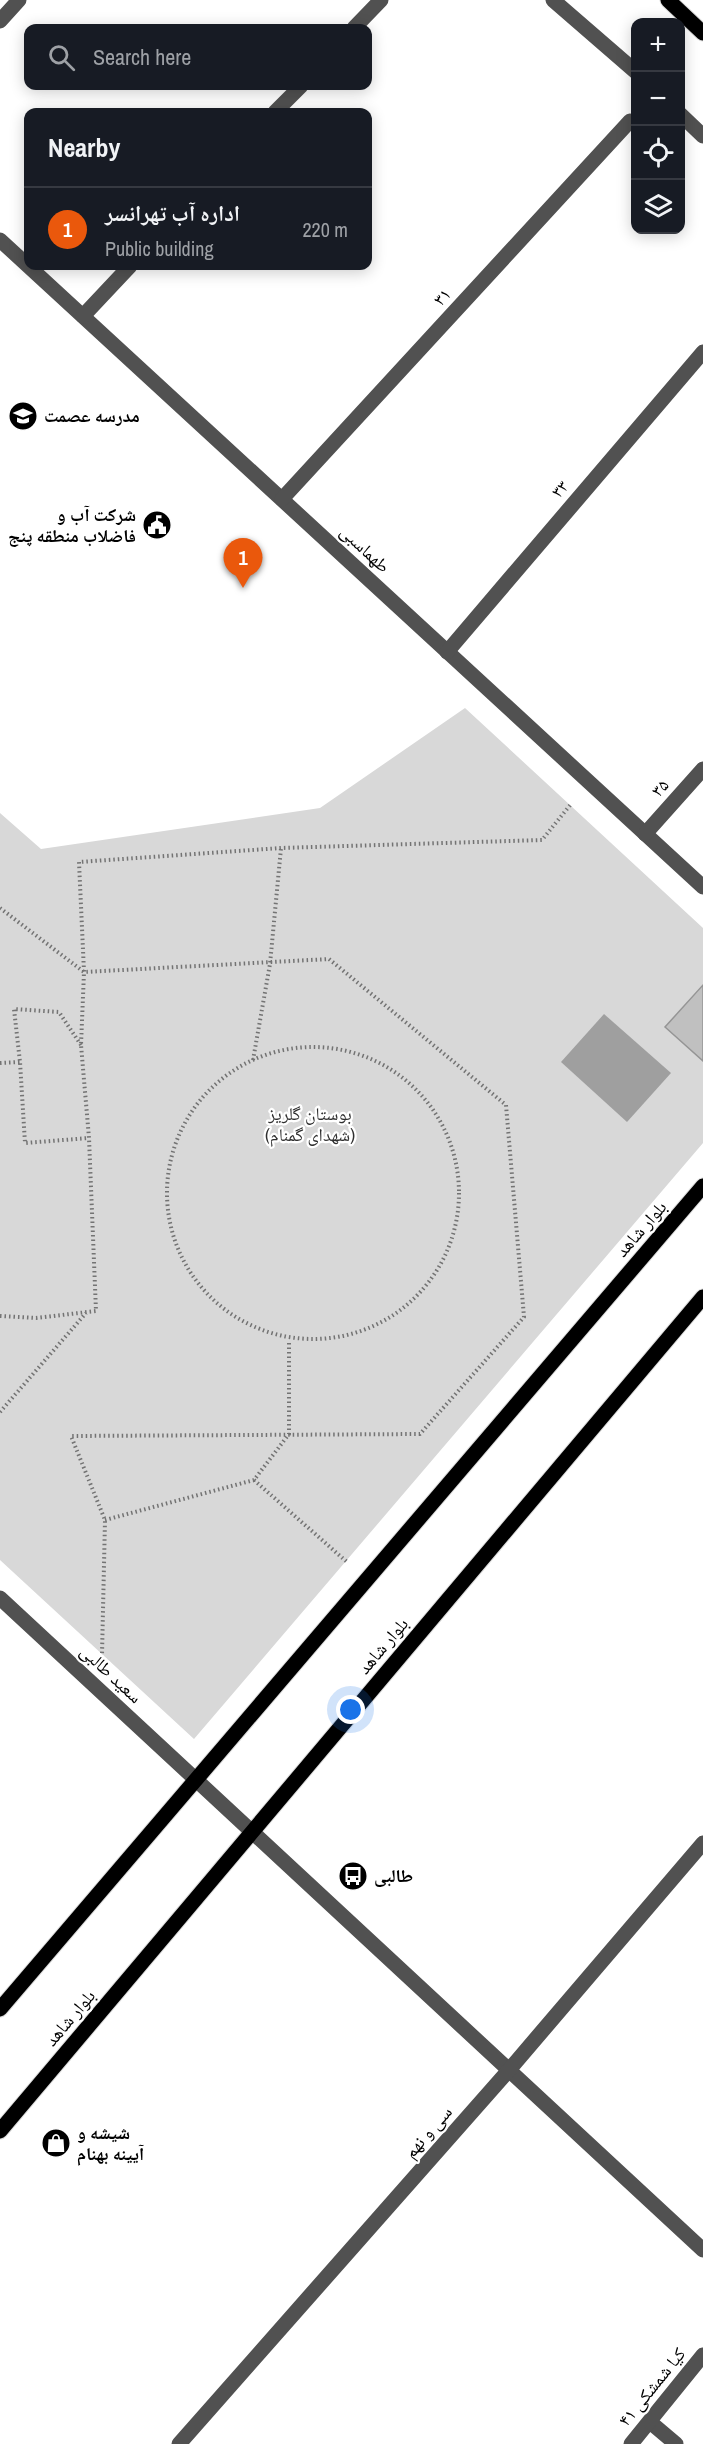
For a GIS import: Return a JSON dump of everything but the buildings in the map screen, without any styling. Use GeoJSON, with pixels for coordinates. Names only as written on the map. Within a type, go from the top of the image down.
{"type":"FeatureCollection","features":[{"type":"Feature","properties":{"kind":"main road"},"geometry":{"type":"LineString","coordinates":[[668,0],[703,33]]}},
{"type":"Feature","properties":{"kind":"main road","name":"بلوار شاهد"},"geometry":{"type":"LineString","coordinates":[[0,2009],[703,1186]]}},
{"type":"Feature","properties":{"kind":"main road","name":"بلوار شاهد"},"geometry":{"type":"LineString","coordinates":[[0,2131],[703,1298]]}},
{"type":"Feature","properties":{"kind":"street"},"geometry":{"type":"LineString","coordinates":[[0,21],[19,0]]}},
{"type":"Feature","properties":{"kind":"street"},"geometry":{"type":"LineString","coordinates":[[358,24],[381,0]]}},
{"type":"Feature","properties":{"kind":"street"},"geometry":{"type":"LineString","coordinates":[[553,0],[631,68]]}},
{"type":"Feature","properties":{"kind":"street"},"geometry":{"type":"LineString","coordinates":[[279,108],[296,90]]}},
{"type":"Feature","properties":{"kind":"street"},"geometry":{"type":"LineString","coordinates":[[685,118],[703,136]]}},
{"type":"Feature","properties":{"kind":"street","name":"۳۱"},"geometry":{"type":"LineString","coordinates":[[282,499],[630,121]]}},
{"type":"Feature","properties":{"kind":"street","name":"طهماسبی"},"geometry":{"type":"LineString","coordinates":[[0,240],[24,262]]}},
{"type":"Feature","properties":{"kind":"street","name":"طهماسبی"},"geometry":{"type":"LineString","coordinates":[[32,270],[703,887]]}},
{"type":"Feature","properties":{"kind":"street"},"geometry":{"type":"LineString","coordinates":[[82,316],[126,270]]}},
{"type":"Feature","properties":{"kind":"street","name":"۳۳"},"geometry":{"type":"LineString","coordinates":[[447,651],[703,352]]}},
{"type":"Feature","properties":{"kind":"street","name":"۳۵"},"geometry":{"type":"LineString","coordinates":[[645,834],[703,769]]}},
{"type":"Feature","properties":{"kind":"street","name":"سعید طالبی"},"geometry":{"type":"LineString","coordinates":[[0,1598],[252,1832]]}},
{"type":"Feature","properties":{"kind":"street"},"geometry":{"type":"LineString","coordinates":[[252,1832],[703,2250]]}},
{"type":"Feature","properties":{"kind":"street","name":"سی و نهم"},"geometry":{"type":"LineString","coordinates":[[179,2444],[509,2070],[703,1843]]}},
{"type":"Feature","properties":{"kind":"street","name":"۴۱ کیا شمشکی"},"geometry":{"type":"LineString","coordinates":[[631,2444],[703,2355]]}},
{"type":"Feature","properties":{"kind":"street"},"geometry":{"type":"LineString","coordinates":[[650,2422],[676,2444]]}},
{"type":"Feature","properties":{"kind":"path"},"geometry":{"type":"LineString","coordinates":[[0,1316],[36,1318],[96,1311],[89,1138],[81,1045],[84,972],[79,862],[281,848],[542,840],[571,804]]}},
{"type":"Feature","properties":{"kind":"path"},"geometry":{"type":"LineString","coordinates":[[253,1060],[270,964],[281,848]]}},
{"type":"Feature","properties":{"kind":"path"},"geometry":{"type":"LineString","coordinates":[[0,908],[84,972],[270,964],[330,959],[506,1105],[524,1317],[420,1434],[71,1436],[105,1520],[102,1655]]}},
{"type":"Feature","properties":{"kind":"path"},"geometry":{"type":"LineString","coordinates":[[81,1045],[58,1012],[14,1009],[25,1143],[89,1138]]}},
{"type":"Feature","properties":{"kind":"path"},"geometry":{"type":"LineString","coordinates":[[336,1047],[384,1063],[423,1095],[450,1138],[460,1187],[453,1238],[430,1283],[392,1317],[346,1337],[289,1340],[251,1327],[213,1301],[185,1265],[169,1222],[167,1175],[180,1131],[206,1093],[242,1065],[253,1060],[285,1049],[336,1047]]}},
{"type":"Feature","properties":{"kind":"path"},"geometry":{"type":"LineString","coordinates":[[0,1063],[20,1062]]}},
{"type":"Feature","properties":{"kind":"path"},"geometry":{"type":"LineString","coordinates":[[0,1412],[87,1312]]}},
{"type":"Feature","properties":{"kind":"path"},"geometry":{"type":"LineString","coordinates":[[105,1520],[254,1480],[289,1434],[289,1340]]}},
{"type":"Feature","properties":{"kind":"path"},"geometry":{"type":"LineString","coordinates":[[254,1480],[347,1562]]}},
{"type":"Feature","properties":{"kind":"green space","name":"بوستان گلریز (شهدای گمنام)"},"geometry":{"type":"Polygon","coordinates":[[[465,708],[703,928],[703,1143],[194,1739],[0,1560],[0,813],[41,849],[320,808],[465,708]]]}},
{"type":"Feature","properties":{"kind":"shaded area"},"geometry":{"type":"Polygon","coordinates":[[[604,1014],[671,1073],[627,1122],[561,1062],[604,1014]]]}},
{"type":"Feature","properties":{"kind":"place","name":"مدرسه عصمت"},"geometry":{"type":"Point","coordinates":[23,416]}},
{"type":"Feature","properties":{"kind":"place","name":"شرکت آب و فاضلاب منطقه پنج"},"geometry":{"type":"Point","coordinates":[157,525]}},
{"type":"Feature","properties":{"kind":"place","name":"اداره آب تهرانسر"},"geometry":{"type":"Point","coordinates":[243,588]}},
{"type":"Feature","properties":{"kind":"place","name":"طالبی"},"geometry":{"type":"Point","coordinates":[353,1876]}},
{"type":"Feature","properties":{"kind":"place","name":"شیشه و آیینه بهنام"},"geometry":{"type":"Point","coordinates":[56,2143]}}]}
